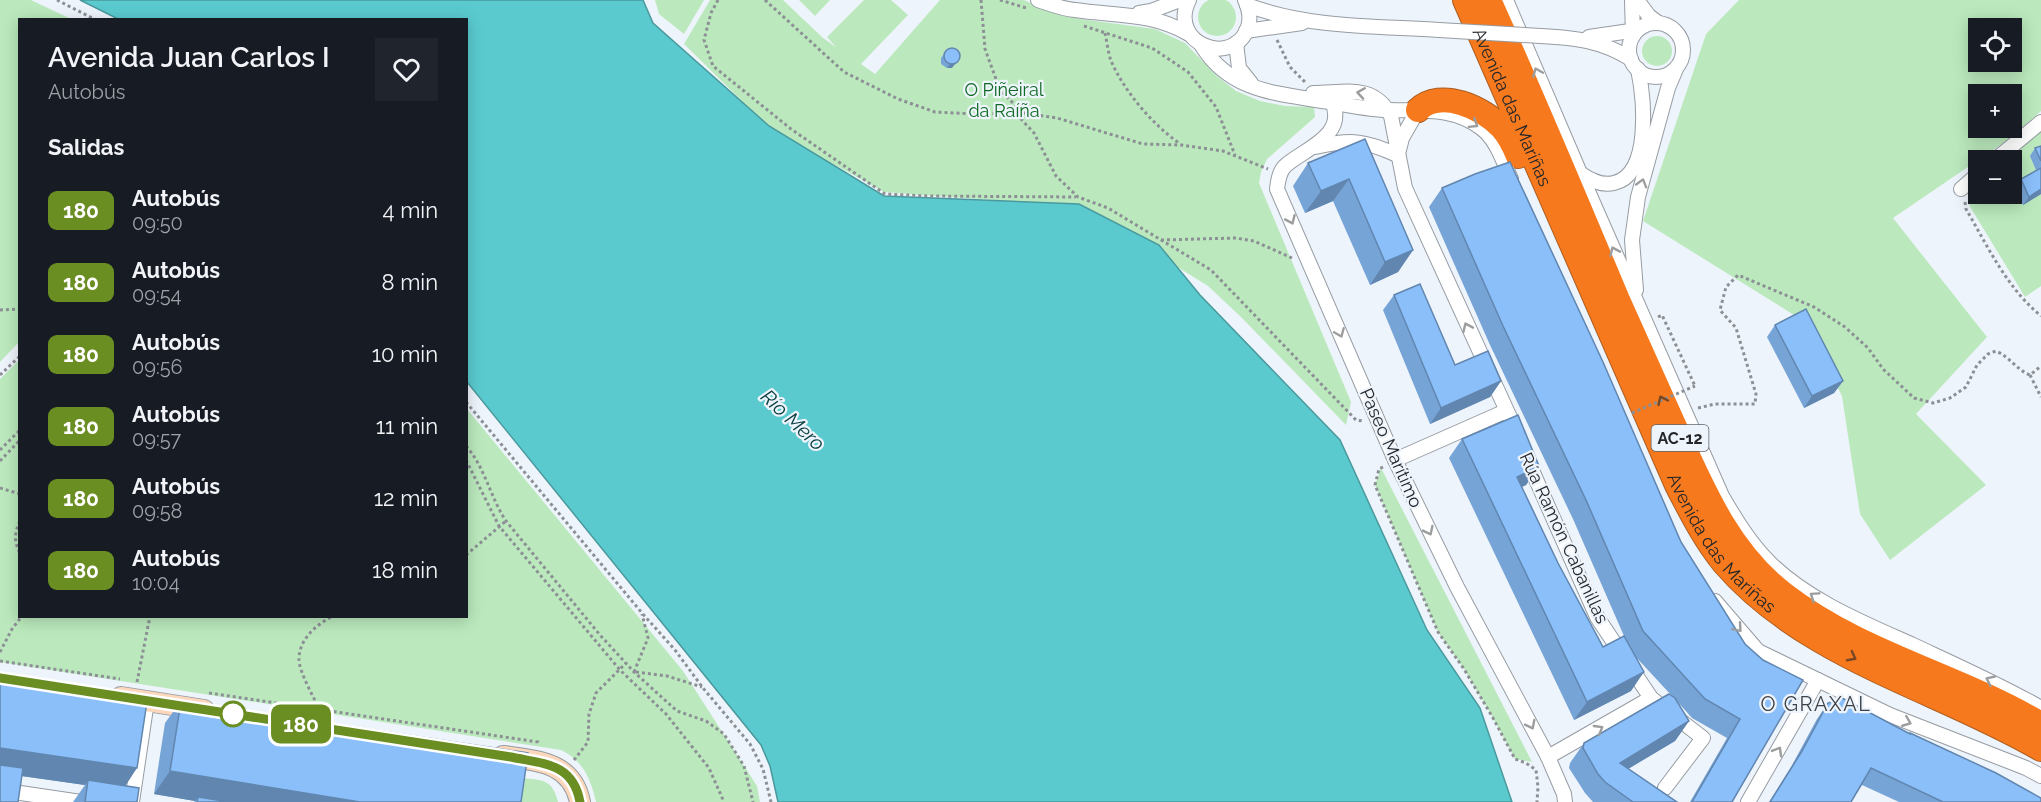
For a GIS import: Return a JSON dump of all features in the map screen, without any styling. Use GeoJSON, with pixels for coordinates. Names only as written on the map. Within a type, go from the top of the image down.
{"type":"FeatureCollection","features":[{"type":"Feature","properties":{"kind":"highway","name":"Avenida das Mariñas"},"geometry":{"type":"LineString","coordinates":[[1465,0],[1677,486],[1707,540],[1742,582],[1763,602],[1814,637],[1859,661],[2013,733],[2041,749]]}},
{"type":"Feature","properties":{"kind":"highway","name":"Avenida das Mariñas"},"geometry":{"type":"LineString","coordinates":[[1489,0],[1519,65],[1639,348],[1701,483],[1732,539],[1746,557],[1783,594],[1828,622],[2017,710],[2041,724]]}},
{"type":"Feature","properties":{"kind":"highway"},"geometry":{"type":"LineString","coordinates":[[1418,110],[1435,101],[1460,103],[1489,117],[1502,128],[1515,149],[1566,264],[1590,309],[1610,335]]}},
{"type":"Feature","properties":{"kind":"street"},"geometry":{"type":"LineString","coordinates":[[1131,14],[1151,11],[1180,0]]}},
{"type":"Feature","properties":{"kind":"street"},"geometry":{"type":"LineString","coordinates":[[1189,0],[1185,9],[1185,18],[1189,34]]}},
{"type":"Feature","properties":{"kind":"street"},"geometry":{"type":"LineString","coordinates":[[1506,0],[1722,496],[1753,544],[1772,564],[1824,602],[1867,625],[1997,683],[2041,708]]}},
{"type":"Feature","properties":{"kind":"street"},"geometry":{"type":"LineString","coordinates":[[1580,173],[1591,181],[1608,184],[1622,181],[1633,170],[1642,136],[1643,117],[1642,95],[1630,43],[1634,32],[1635,0]]}},
{"type":"Feature","properties":{"kind":"street"},"geometry":{"type":"LineString","coordinates":[[1635,0],[1649,16],[1672,27],[1682,39],[1683,55],[1668,88],[1638,197],[1632,240],[1634,284],[1646,323]]}},
{"type":"Feature","properties":{"kind":"street"},"geometry":{"type":"LineString","coordinates":[[1203,46],[1220,49],[1236,43],[1246,31],[1250,18],[1246,2]]}},
{"type":"Feature","properties":{"kind":"street"},"geometry":{"type":"LineString","coordinates":[[1246,2],[1260,10],[1316,22],[1576,38],[1634,32],[1650,23],[1658,22]]}},
{"type":"Feature","properties":{"kind":"street"},"geometry":{"type":"LineString","coordinates":[[1035,5],[1131,14],[1160,21],[1189,34],[1203,46],[1215,63],[1225,72],[1239,81],[1264,91],[1388,110],[1439,111],[1456,114],[1483,130],[1495,144],[1515,187]]}},
{"type":"Feature","properties":{"kind":"street"},"geometry":{"type":"LineString","coordinates":[[1246,31],[1316,22]]}},
{"type":"Feature","properties":{"kind":"street"},"geometry":{"type":"LineString","coordinates":[[1576,38],[1608,46],[1653,76],[1669,74],[1676,69]]}},
{"type":"Feature","properties":{"kind":"street"},"geometry":{"type":"LineString","coordinates":[[1236,43],[1239,68],[1254,87]]}},
{"type":"Feature","properties":{"kind":"street"},"geometry":{"type":"LineString","coordinates":[[1287,95],[1365,93],[1383,102],[1388,110]]}},
{"type":"Feature","properties":{"kind":"street","name":"Paseo Marítimo"},"geometry":{"type":"LineString","coordinates":[[1332,102],[1335,109],[1335,120],[1315,147],[1284,167],[1277,189],[1395,460],[1457,587],[1548,757],[1565,802]]}},
{"type":"Feature","properties":{"kind":"street","name":"Rúa Ramón Cabanillas"},"geometry":{"type":"LineString","coordinates":[[1388,110],[1405,188],[1597,617],[1651,698],[1703,738],[1665,788]]}},
{"type":"Feature","properties":{"kind":"street"},"geometry":{"type":"LineString","coordinates":[[1315,147],[1342,141],[1354,141],[1379,147],[1397,155],[1401,138],[1418,110]]}},
{"type":"Feature","properties":{"kind":"street"},"geometry":{"type":"LineString","coordinates":[[2007,150],[2041,122]]}},
{"type":"Feature","properties":{"kind":"street"},"geometry":{"type":"LineString","coordinates":[[1961,189],[1968,183]]}},
{"type":"Feature","properties":{"kind":"street"},"geometry":{"type":"LineString","coordinates":[[1395,460],[1506,411]]}},
{"type":"Feature","properties":{"kind":"street"},"geometry":{"type":"LineString","coordinates":[[1704,586],[1758,651],[1890,715],[2041,776]]}},
{"type":"Feature","properties":{"kind":"street"},"geometry":{"type":"LineString","coordinates":[[1748,802],[1818,680]]}},
{"type":"Feature","properties":{"kind":"street"},"geometry":{"type":"LineString","coordinates":[[102,694],[142,694],[225,713]]}},
{"type":"Feature","properties":{"kind":"street"},"geometry":{"type":"LineString","coordinates":[[132,802],[142,694]]}},
{"type":"Feature","properties":{"kind":"street"},"geometry":{"type":"LineString","coordinates":[[1548,757],[1651,698]]}},
{"type":"Feature","properties":{"kind":"street"},"geometry":{"type":"LineString","coordinates":[[488,753],[553,765],[565,772],[578,789],[580,802]]}},
{"type":"Feature","properties":{"kind":"street"},"geometry":{"type":"LineString","coordinates":[[0,790],[81,802]]}},
{"type":"Feature","properties":{"kind":"path"},"geometry":{"type":"LineString","coordinates":[[57,0],[92,18]]}},
{"type":"Feature","properties":{"kind":"path"},"geometry":{"type":"LineString","coordinates":[[718,0],[711,13],[704,40],[713,66],[791,129],[885,194],[1078,197],[1108,208],[1211,270],[1356,420],[1369,422]]}},
{"type":"Feature","properties":{"kind":"path"},"geometry":{"type":"LineString","coordinates":[[765,0],[844,72],[898,99],[935,112],[1023,113],[1057,118],[1143,144],[1181,145],[1223,151],[1269,169]]}},
{"type":"Feature","properties":{"kind":"path"},"geometry":{"type":"LineString","coordinates":[[981,0],[985,49],[1000,90],[1023,113]]}},
{"type":"Feature","properties":{"kind":"path"},"geometry":{"type":"LineString","coordinates":[[1000,0],[1035,5]]}},
{"type":"Feature","properties":{"kind":"path"},"geometry":{"type":"LineString","coordinates":[[1074,23],[1152,48],[1188,72],[1216,107],[1235,155]]}},
{"type":"Feature","properties":{"kind":"path"},"geometry":{"type":"LineString","coordinates":[[1105,33],[1110,59],[1127,89],[1166,134],[1181,145]]}},
{"type":"Feature","properties":{"kind":"path"},"geometry":{"type":"LineString","coordinates":[[1276,38],[1290,67],[1305,83],[1316,84]]}},
{"type":"Feature","properties":{"kind":"path"},"geometry":{"type":"LineString","coordinates":[[1023,113],[1020,118],[1034,133],[1056,176],[1078,197]]}},
{"type":"Feature","properties":{"kind":"path"},"geometry":{"type":"LineString","coordinates":[[1961,189],[1966,209],[2011,286],[2024,302],[2041,316]]}},
{"type":"Feature","properties":{"kind":"path"},"geometry":{"type":"LineString","coordinates":[[1160,240],[1234,238],[1254,241],[1298,261]]}},
{"type":"Feature","properties":{"kind":"path"},"geometry":{"type":"LineString","coordinates":[[1687,413],[1705,405],[1755,404],[1756,394],[1736,328],[1720,310],[1726,286],[1738,275],[1815,307],[1845,327],[1868,348],[1883,369],[1914,398],[1933,403],[1950,398],[1966,387],[1977,365],[1988,354],[1996,351],[2008,356],[2023,372],[2030,375],[2041,397]]}},
{"type":"Feature","properties":{"kind":"path"},"geometry":{"type":"LineString","coordinates":[[0,310],[18,309]]}},
{"type":"Feature","properties":{"kind":"path"},"geometry":{"type":"LineString","coordinates":[[1632,413],[1695,386],[1662,315],[1658,317],[1671,346]]}},
{"type":"Feature","properties":{"kind":"path"},"geometry":{"type":"LineString","coordinates":[[0,375],[18,358]]}},
{"type":"Feature","properties":{"kind":"path"},"geometry":{"type":"LineString","coordinates":[[2030,375],[2041,366]]}},
{"type":"Feature","properties":{"kind":"path"},"geometry":{"type":"LineString","coordinates":[[468,404],[675,650],[703,688],[750,744],[763,769],[771,802]]}},
{"type":"Feature","properties":{"kind":"path"},"geometry":{"type":"LineString","coordinates":[[0,450],[18,432]]}},
{"type":"Feature","properties":{"kind":"path"},"geometry":{"type":"LineString","coordinates":[[0,461],[18,442]]}},
{"type":"Feature","properties":{"kind":"path"},"geometry":{"type":"LineString","coordinates":[[468,449],[477,461],[498,510],[600,635],[634,672],[677,711],[706,721],[724,734],[744,766],[753,802]]}},
{"type":"Feature","properties":{"kind":"path"},"geometry":{"type":"LineString","coordinates":[[1395,460],[1379,469],[1375,485],[1438,632],[1464,669],[1515,759],[1536,770],[1537,802]]}},
{"type":"Feature","properties":{"kind":"path"},"geometry":{"type":"LineString","coordinates":[[468,464],[499,526],[620,669],[673,722],[709,768],[724,802]]}},
{"type":"Feature","properties":{"kind":"path"},"geometry":{"type":"LineString","coordinates":[[0,488],[18,493]]}},
{"type":"Feature","properties":{"kind":"path"},"geometry":{"type":"LineString","coordinates":[[468,553],[506,521]]}},
{"type":"Feature","properties":{"kind":"path"},"geometry":{"type":"LineString","coordinates":[[18,526],[15,532],[18,549]]}},
{"type":"Feature","properties":{"kind":"path"},"geometry":{"type":"LineString","coordinates":[[634,672],[648,638],[642,613]]}},
{"type":"Feature","properties":{"kind":"path"},"geometry":{"type":"LineString","coordinates":[[0,652],[20,618]]}},
{"type":"Feature","properties":{"kind":"path"},"geometry":{"type":"LineString","coordinates":[[142,694],[150,618]]}},
{"type":"Feature","properties":{"kind":"path"},"geometry":{"type":"LineString","coordinates":[[323,716],[298,659],[307,635],[330,618]]}},
{"type":"Feature","properties":{"kind":"path"},"geometry":{"type":"LineString","coordinates":[[0,661],[126,680]]}},
{"type":"Feature","properties":{"kind":"path"},"geometry":{"type":"LineString","coordinates":[[576,758],[588,742],[589,714],[596,693],[626,663]]}},
{"type":"Feature","properties":{"kind":"path"},"geometry":{"type":"LineString","coordinates":[[634,672],[667,675],[703,688]]}},
{"type":"Feature","properties":{"kind":"path"},"geometry":{"type":"LineString","coordinates":[[207,692],[538,742],[540,750]]}},
{"type":"Feature","properties":{"kind":"green space"},"geometry":{"type":"Polygon","coordinates":[[[0,0],[31,0],[69,18],[18,18],[18,343],[0,362],[0,0]]]}},
{"type":"Feature","properties":{"kind":"green space","name":"O Piñeiral da Raíña"},"geometry":{"type":"Polygon","coordinates":[[[643,0],[653,23],[752,111],[684,44],[710,0],[783,0],[823,38],[836,47],[827,37],[864,0],[891,0],[908,15],[861,64],[875,74],[940,0],[1024,0],[1041,8],[1080,19],[1155,29],[1185,43],[1218,77],[1236,91],[1260,101],[1285,106],[1314,107],[1315,117],[1267,159],[1259,183],[1351,402],[1346,425],[1208,286],[1176,266],[1200,295],[1340,440],[1427,630],[1480,708],[1512,802],[659,149],[643,0]],[[832,163],[884,196],[993,200],[884,192],[832,163]]]}},
{"type":"Feature","properties":{"kind":"green space"},"geometry":{"type":"Polygon","coordinates":[[[655,0],[704,0],[684,34],[659,14],[655,0]]]}},
{"type":"Feature","properties":{"kind":"green space"},"geometry":{"type":"Polygon","coordinates":[[[799,0],[830,0],[815,16],[799,0]]]}},
{"type":"Feature","properties":{"kind":"green space"},"geometry":{"type":"Polygon","coordinates":[[[1210,0],[1224,0],[1234,10],[1236,17],[1234,24],[1224,34],[1217,36],[1210,34],[1200,24],[1198,17],[1200,10],[1210,0]]]}},
{"type":"Feature","properties":{"kind":"green space"},"geometry":{"type":"Polygon","coordinates":[[[1739,0],[2041,0],[2041,111],[2022,128],[2022,84],[1968,84],[1968,138],[2010,138],[1993,150],[1968,150],[1968,167],[1893,218],[1987,337],[1916,414],[1986,485],[1890,560],[1860,514],[1842,396],[1802,320],[1643,221],[1706,34],[1739,0]]]}},
{"type":"Feature","properties":{"kind":"green space"},"geometry":{"type":"Polygon","coordinates":[[[1657,36],[1663,37],[1671,45],[1671,57],[1663,65],[1657,66],[1651,65],[1643,57],[1642,51],[1643,45],[1651,37],[1657,36]]]}},
{"type":"Feature","properties":{"kind":"green space"},"geometry":{"type":"Polygon","coordinates":[[[2041,128],[2041,286],[2025,297],[1969,205],[2022,204],[2022,150],[2014,150],[2041,128]]]}},
{"type":"Feature","properties":{"kind":"green space"},"geometry":{"type":"Polygon","coordinates":[[[18,361],[18,618],[468,618],[468,410],[683,671],[757,786],[760,802],[596,802],[585,771],[575,759],[561,750],[0,662],[0,379],[18,361]]]}},
{"type":"Feature","properties":{"kind":"green space"},"geometry":{"type":"Polygon","coordinates":[[[1381,468],[1532,762],[1515,759],[1464,669],[1438,632],[1375,485],[1381,468]]]}},
{"type":"Feature","properties":{"kind":"green space"},"geometry":{"type":"Polygon","coordinates":[[[516,777],[543,781],[552,788],[558,802],[512,802],[516,777]]]}},
{"type":"Feature","properties":{"kind":"water","name":"Río Mero"},"geometry":{"type":"Polygon","coordinates":[[[80,0],[643,0],[653,23],[769,126],[884,196],[1079,204],[1159,245],[1200,295],[1340,440],[1427,630],[1480,708],[1512,802],[778,802],[770,766],[761,745],[468,383],[468,18],[116,18],[80,0]]]}},
{"type":"Feature","properties":{"kind":"building"},"geometry":{"type":"Polygon","coordinates":[[[952,48],[960,56],[952,64],[944,56],[952,48]]]}},
{"type":"Feature","properties":{"kind":"building"},"geometry":{"type":"Polygon","coordinates":[[[1365,139],[1413,250],[1385,262],[1349,179],[1321,191],[1308,163],[1365,139]]]}},
{"type":"Feature","properties":{"kind":"building"},"geometry":{"type":"Polygon","coordinates":[[[2041,146],[2041,161],[2035,148],[2041,146]]]}},
{"type":"Feature","properties":{"kind":"building"},"geometry":{"type":"Polygon","coordinates":[[[1510,162],[1603,362],[1681,542],[1745,644],[1763,660],[1803,680],[1732,802],[1692,802],[1740,719],[1705,699],[1643,631],[1586,500],[1503,326],[1442,188],[1510,162]]]}},
{"type":"Feature","properties":{"kind":"building"},"geometry":{"type":"Polygon","coordinates":[[[2041,168],[2041,189],[2029,197],[2022,178],[2041,168]]]}},
{"type":"Feature","properties":{"kind":"building"},"geometry":{"type":"Polygon","coordinates":[[[1420,284],[1455,365],[1488,351],[1501,381],[1441,408],[1394,295],[1420,284]]]}},
{"type":"Feature","properties":{"kind":"building"},"geometry":{"type":"Polygon","coordinates":[[[1806,309],[1843,381],[1812,396],[1775,325],[1806,309]]]}},
{"type":"Feature","properties":{"kind":"building"},"geometry":{"type":"Polygon","coordinates":[[[1518,415],[1539,466],[1517,477],[1558,563],[1603,647],[1624,636],[1644,672],[1587,702],[1462,439],[1518,415]]]}},
{"type":"Feature","properties":{"kind":"building"},"geometry":{"type":"Polygon","coordinates":[[[0,673],[148,695],[137,768],[0,748],[0,673]]]}},
{"type":"Feature","properties":{"kind":"building"},"geometry":{"type":"Polygon","coordinates":[[[1669,694],[1675,698],[1689,721],[1620,763],[1677,802],[1633,802],[1605,782],[1598,774],[1583,748],[1584,743],[1669,694]]]}},
{"type":"Feature","properties":{"kind":"building"},"geometry":{"type":"Polygon","coordinates":[[[1842,698],[1910,734],[1996,773],[2041,798],[2041,802],[1943,802],[1871,768],[1851,802],[1770,802],[1802,751],[1828,703],[1842,698]]]}},
{"type":"Feature","properties":{"kind":"building"},"geometry":{"type":"Polygon","coordinates":[[[181,701],[528,753],[521,802],[360,802],[170,771],[181,701]]]}},
{"type":"Feature","properties":{"kind":"building"},"geometry":{"type":"Polygon","coordinates":[[[0,765],[23,768],[18,802],[0,802],[0,765]]]}},
{"type":"Feature","properties":{"kind":"building"},"geometry":{"type":"Polygon","coordinates":[[[88,780],[139,788],[137,802],[85,802],[88,780]]]}},
{"type":"Feature","properties":{"kind":"building"},"geometry":{"type":"Polygon","coordinates":[[[198,797],[229,802],[197,802],[198,797]]]}},
{"type":"Feature","properties":{"kind":"bus line","name":"180"},"geometry":{"type":"LineString","coordinates":[[0,678],[553,765],[565,772],[578,789],[580,802]]}},
{"type":"Feature","properties":{"kind":"district","name":"O GRAXAL"},"geometry":{"type":"Point","coordinates":[1816,704]}}]}
